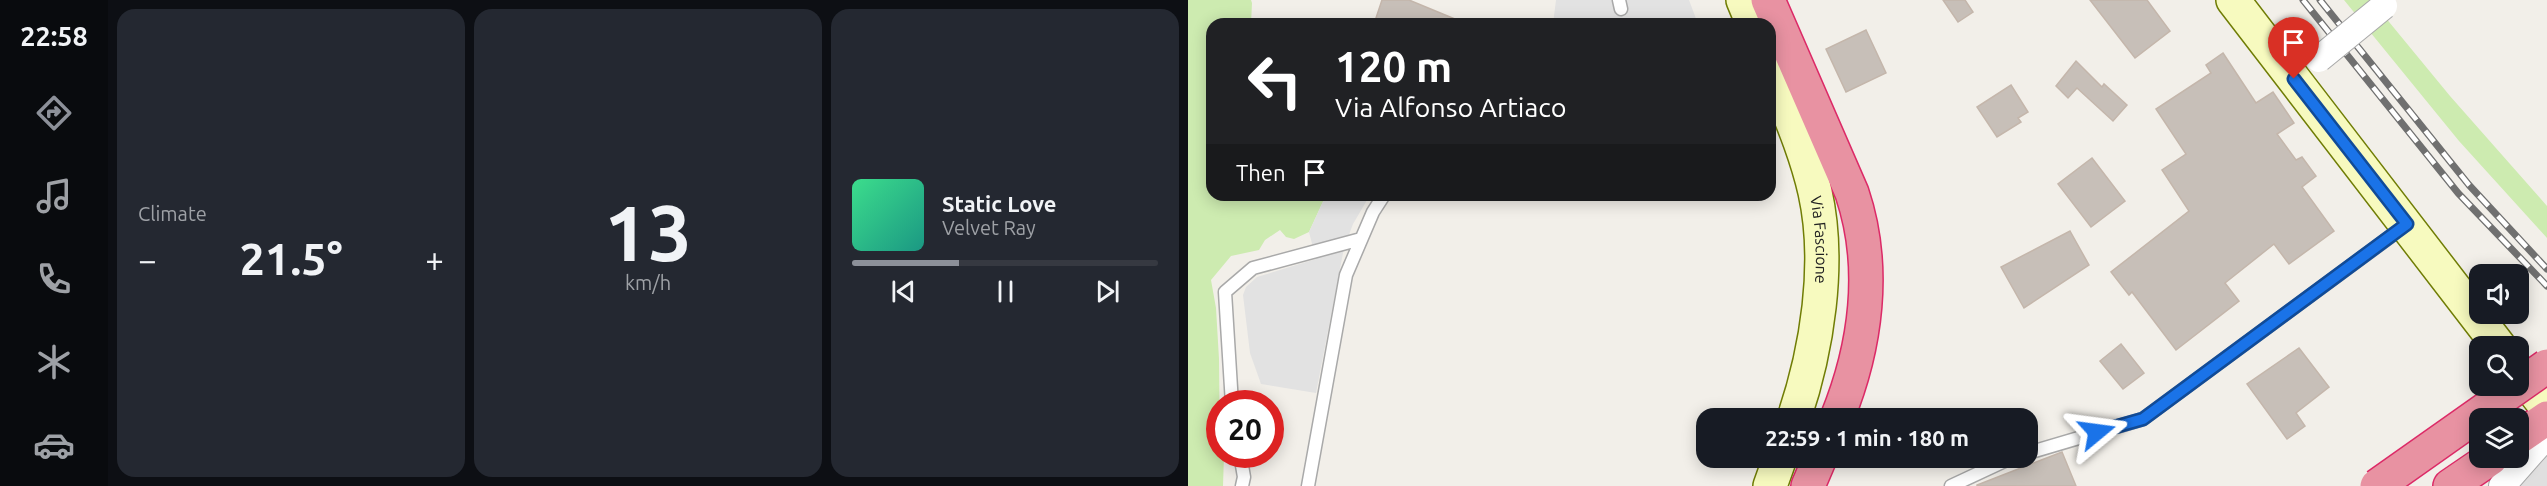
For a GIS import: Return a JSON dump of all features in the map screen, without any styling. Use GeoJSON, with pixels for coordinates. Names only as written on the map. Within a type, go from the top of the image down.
{"type":"FeatureCollection","features":[{"type":"Feature","properties":{"kind":"highway"},"geometry":{"type":"LineString","coordinates":[[1768,0],[1776,18]]}},
{"type":"Feature","properties":{"kind":"highway"},"geometry":{"type":"LineString","coordinates":[[1776,18],[1852,193],[1861,225],[1864,251],[1864,316],[1855,368],[1841,408]]}},
{"type":"Feature","properties":{"kind":"highway"},"geometry":{"type":"LineString","coordinates":[[2377,486],[2547,366]]}},
{"type":"Feature","properties":{"kind":"highway"},"geometry":{"type":"LineString","coordinates":[[2529,430],[2547,418]]}},
{"type":"Feature","properties":{"kind":"highway"},"geometry":{"type":"LineString","coordinates":[[1808,486],[1816,468]]}},
{"type":"Feature","properties":{"kind":"highway"},"geometry":{"type":"LineString","coordinates":[[2450,486],[2476,468]]}},
{"type":"Feature","properties":{"kind":"main road"},"geometry":{"type":"LineString","coordinates":[[1743,0],[1750,18]]}},
{"type":"Feature","properties":{"kind":"main road"},"geometry":{"type":"LineString","coordinates":[[2233,0],[2306,69],[2407,224],[2491,336]]}},
{"type":"Feature","properties":{"kind":"main road","name":"Via Fascione"},"geometry":{"type":"LineString","coordinates":[[1776,86],[1787,124],[1815,194],[1820,259],[1815,336],[1797,408]]}},
{"type":"Feature","properties":{"kind":"main road"},"geometry":{"type":"LineString","coordinates":[[2529,385],[2547,408]]}},
{"type":"Feature","properties":{"kind":"main road"},"geometry":{"type":"LineString","coordinates":[[1770,486],[1776,468]]}},
{"type":"Feature","properties":{"kind":"street"},"geometry":{"type":"LineString","coordinates":[[2306,69],[2388,3]]}},
{"type":"Feature","properties":{"kind":"street"},"geometry":{"type":"LineString","coordinates":[[2502,486],[2547,435]]}},
{"type":"Feature","properties":{"kind":"lane"},"geometry":{"type":"LineString","coordinates":[[1308,486],[1346,275],[1373,212],[1380,201]]}},
{"type":"Feature","properties":{"kind":"lane"},"geometry":{"type":"LineString","coordinates":[[2038,450],[2143,419],[2407,224]]}},
{"type":"Feature","properties":{"kind":"lane"},"geometry":{"type":"LineString","coordinates":[[1231,390],[1225,292],[1253,268],[1362,239]]}},
{"type":"Feature","properties":{"kind":"lane"},"geometry":{"type":"LineString","coordinates":[[1242,468],[1242,486]]}},
{"type":"Feature","properties":{"kind":"lane"},"geometry":{"type":"LineString","coordinates":[[1951,486],[1990,468]]}},
{"type":"Feature","properties":{"kind":"shaded area"},"geometry":{"type":"Polygon","coordinates":[[[1556,0],[1689,0],[1696,18],[1554,18],[1556,0]]]}},
{"type":"Feature","properties":{"kind":"shaded area"},"geometry":{"type":"Polygon","coordinates":[[[1323,201],[1366,201],[1353,224],[1344,248],[1316,393],[1261,384],[1250,353],[1243,295],[1246,287],[1257,277],[1316,259],[1309,232],[1323,201]]]}},
{"type":"Feature","properties":{"kind":"shaded area"},"geometry":{"type":"Polygon","coordinates":[[[2547,442],[2547,486],[2487,486],[2512,468],[2529,468],[2529,455],[2547,442]]]}},
{"type":"Feature","properties":{"kind":"green space"},"geometry":{"type":"Polygon","coordinates":[[[1188,0],[1251,0],[1252,3],[1251,18],[1206,18],[1206,201],[1323,201],[1309,232],[1294,239],[1286,237],[1280,230],[1265,240],[1259,250],[1231,256],[1211,280],[1216,308],[1219,390],[1206,390],[1206,468],[1224,468],[1223,486],[1188,486],[1188,0]]]}},
{"type":"Feature","properties":{"kind":"green space"},"geometry":{"type":"Polygon","coordinates":[[[2344,0],[2371,0],[2450,96],[2547,206],[2547,238],[2459,141],[2344,0]]]}},
{"type":"Feature","properties":{"kind":"building"},"geometry":{"type":"Polygon","coordinates":[[[1382,0],[1409,0],[1452,18],[1376,18],[1382,0]]]}},
{"type":"Feature","properties":{"kind":"building"},"geometry":{"type":"Polygon","coordinates":[[[1943,0],[1965,0],[1973,12],[1958,22],[1943,0]]]}},
{"type":"Feature","properties":{"kind":"building"},"geometry":{"type":"Polygon","coordinates":[[[2090,0],[2147,0],[2170,31],[2135,58],[2090,0]]]}},
{"type":"Feature","properties":{"kind":"building"},"geometry":{"type":"Polygon","coordinates":[[[1866,30],[1886,73],[1846,92],[1826,49],[1866,30]]]}},
{"type":"Feature","properties":{"kind":"building"},"geometry":{"type":"Polygon","coordinates":[[[2223,53],[2256,103],[2273,92],[2294,123],[2277,134],[2296,160],[2302,157],[2316,176],[2302,187],[2334,231],[2289,264],[2274,244],[2225,283],[2239,301],[2176,350],[2132,292],[2129,295],[2111,272],[2189,211],[2162,170],[2186,154],[2156,109],[2211,73],[2206,65],[2223,53]]]}},
{"type":"Feature","properties":{"kind":"building"},"geometry":{"type":"Polygon","coordinates":[[[2076,61],[2102,87],[2104,84],[2127,105],[2113,121],[2077,88],[2068,98],[2056,86],[2076,61]]]}},
{"type":"Feature","properties":{"kind":"building"},"geometry":{"type":"Polygon","coordinates":[[[2011,85],[2028,112],[2018,118],[2021,122],[1997,137],[1977,107],[2011,85]]]}},
{"type":"Feature","properties":{"kind":"building"},"geometry":{"type":"Polygon","coordinates":[[[2092,158],[2125,201],[2091,227],[2058,184],[2092,158]]]}},
{"type":"Feature","properties":{"kind":"building"},"geometry":{"type":"Polygon","coordinates":[[[2070,231],[2089,265],[2024,308],[2001,267],[2070,231]]]}},
{"type":"Feature","properties":{"kind":"building"},"geometry":{"type":"Polygon","coordinates":[[[2121,344],[2144,373],[2123,389],[2100,361],[2121,344]]]}},
{"type":"Feature","properties":{"kind":"building"},"geometry":{"type":"Polygon","coordinates":[[[2299,348],[2329,387],[2296,413],[2305,426],[2287,439],[2247,384],[2299,348]]]}},
{"type":"Feature","properties":{"kind":"building"},"geometry":{"type":"Polygon","coordinates":[[[2062,452],[2076,486],[1977,486],[2021,468],[2038,468],[2038,461],[2062,452]]]}},
{"type":"Feature","properties":{"kind":"railway"},"geometry":{"type":"LineString","coordinates":[[2303,0],[2458,193],[2547,286]]}},
{"type":"Feature","properties":{"kind":"railway"},"geometry":{"type":"LineString","coordinates":[[2320,0],[2469,185],[2547,269]]}},
{"type":"Feature","properties":{"kind":"route"},"geometry":{"type":"LineString","coordinates":[[2097,432],[2143,419],[2407,224],[2294,79]]}}]}
